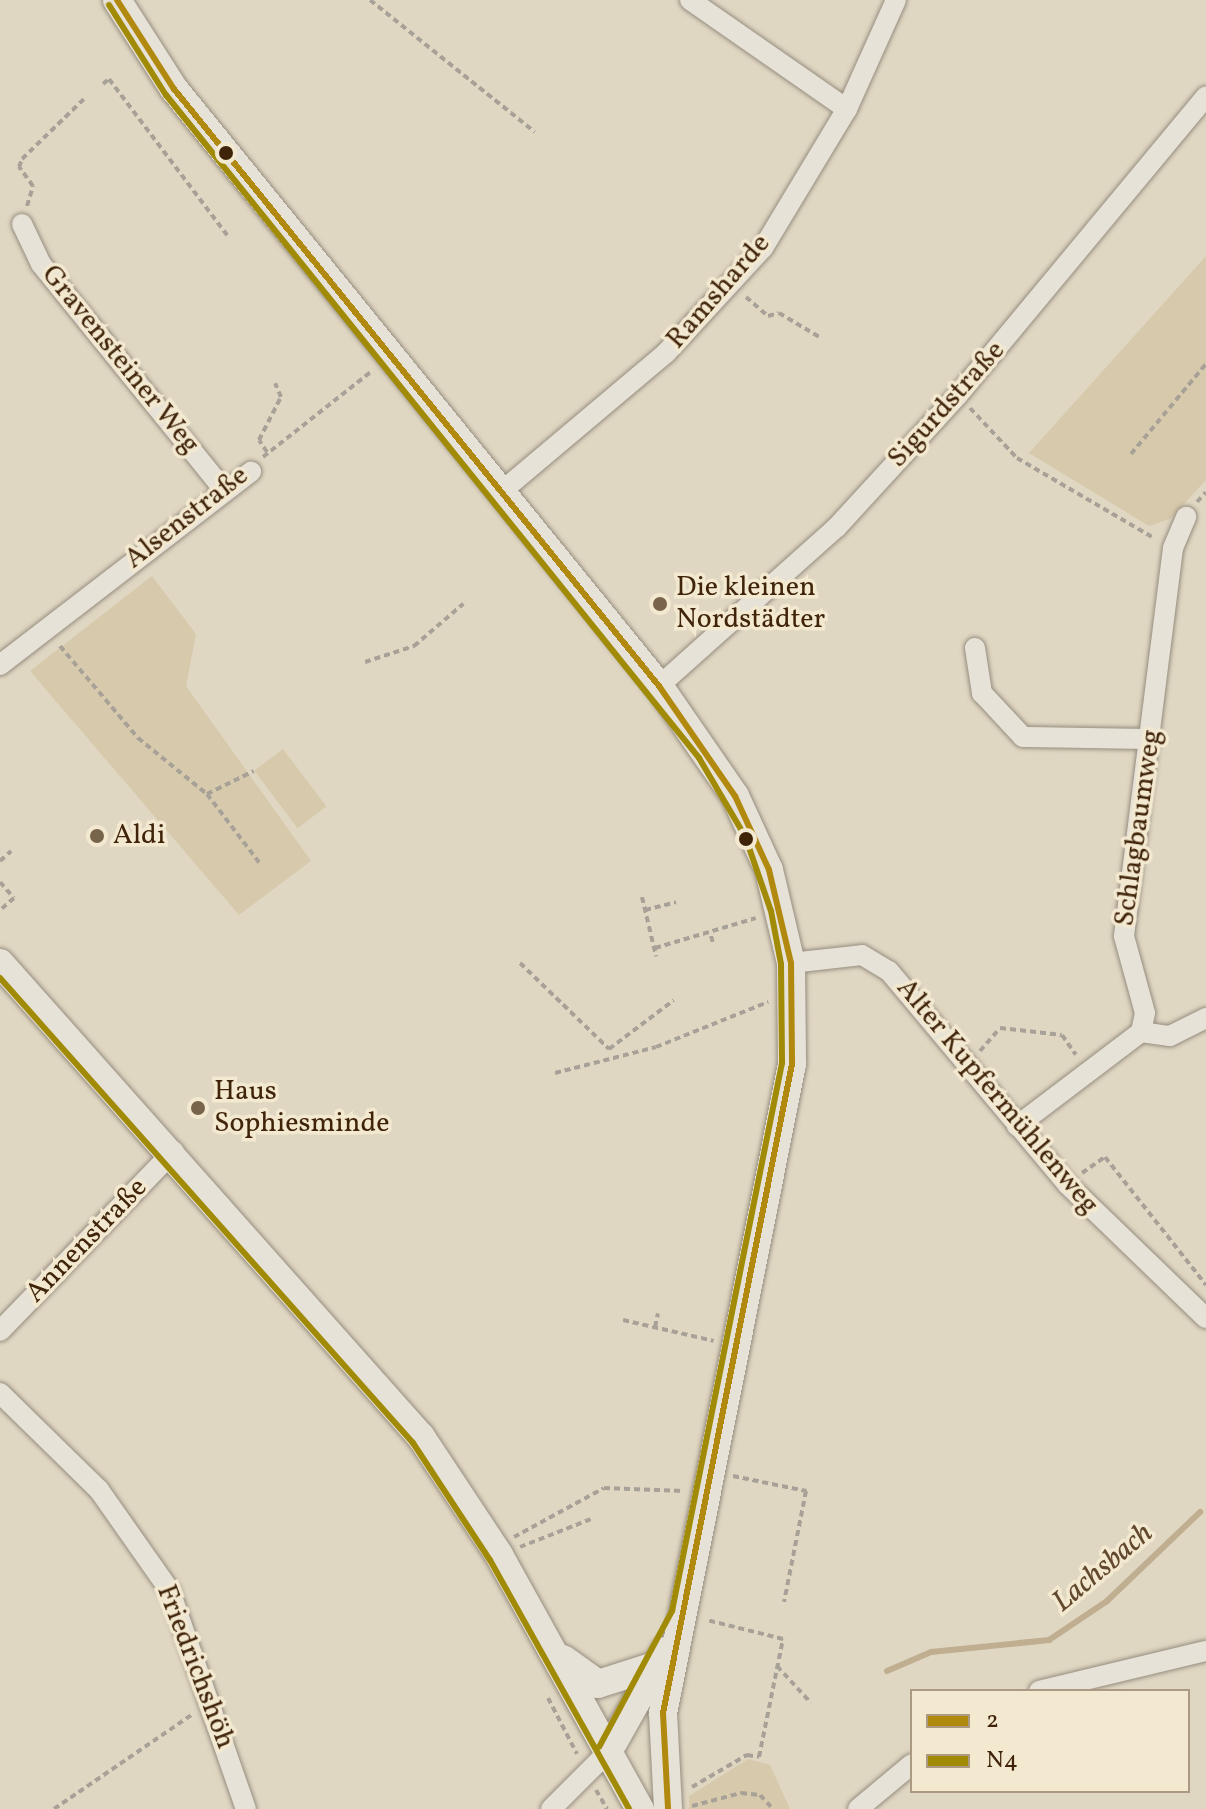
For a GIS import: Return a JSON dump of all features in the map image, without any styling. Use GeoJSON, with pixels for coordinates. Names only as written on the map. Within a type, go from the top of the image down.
{"type":"FeatureCollection","features":[{"type":"Feature","properties":{"kind":"street"},"geometry":{"type":"LineString","coordinates":[[117,0],[174,89],[659,686],[735,796],[781,908],[791,963],[792,1064],[663,1713],[672,1804]]}},
{"type":"Feature","properties":{"kind":"street"},"geometry":{"type":"LineString","coordinates":[[690,0],[847,109]]}},
{"type":"Feature","properties":{"kind":"street","name":"Ramsharde"},"geometry":{"type":"LineString","coordinates":[[501,492],[666,353],[732,285],[847,109],[896,0]]}},
{"type":"Feature","properties":{"kind":"street","name":"Sigurdstraße"},"geometry":{"type":"LineString","coordinates":[[659,686],[836,528],[958,395],[1206,96]]}},
{"type":"Feature","properties":{"kind":"street","name":"Gravensteiner Weg"},"geometry":{"type":"LineString","coordinates":[[22,224],[41,264],[225,491]]}},
{"type":"Feature","properties":{"kind":"street","name":"Alsenstraße"},"geometry":{"type":"LineString","coordinates":[[0,665],[251,472]]}},
{"type":"Feature","properties":{"kind":"street","name":"Schlagbaumweg"},"geometry":{"type":"LineString","coordinates":[[1141,1032],[1145,1013],[1124,936],[1152,739],[1173,548],[1186,517]]}},
{"type":"Feature","properties":{"kind":"street"},"geometry":{"type":"LineString","coordinates":[[975,648],[973,673],[982,693],[1023,737],[1152,739]]}},
{"type":"Feature","properties":{"kind":"street","name":"Alter Kupfermühlenweg"},"geometry":{"type":"LineString","coordinates":[[791,963],[862,955],[889,971],[1017,1126],[1135,1254],[1206,1318]]}},
{"type":"Feature","properties":{"kind":"street"},"geometry":{"type":"LineString","coordinates":[[0,963],[174,1151],[421,1437],[546,1640],[640,1809]]}},
{"type":"Feature","properties":{"kind":"street"},"geometry":{"type":"LineString","coordinates":[[1017,1126],[1141,1032],[1170,1036],[1206,1018]]}},
{"type":"Feature","properties":{"kind":"street","name":"Annenstraße"},"geometry":{"type":"LineString","coordinates":[[0,1331],[174,1151]]}},
{"type":"Feature","properties":{"kind":"street","name":"Friedrichshöh"},"geometry":{"type":"LineString","coordinates":[[0,1393],[99,1490],[141,1543],[170,1591],[212,1701],[246,1809]]}},
{"type":"Feature","properties":{"kind":"street"},"geometry":{"type":"LineString","coordinates":[[608,1752],[658,1665],[682,1614]]}},
{"type":"Feature","properties":{"kind":"street"},"geometry":{"type":"LineString","coordinates":[[546,1640],[598,1684],[658,1665]]}},
{"type":"Feature","properties":{"kind":"street"},"geometry":{"type":"LineString","coordinates":[[1047,1689],[1206,1651]]}},
{"type":"Feature","properties":{"kind":"street"},"geometry":{"type":"LineString","coordinates":[[551,1809],[608,1752],[663,1713]]}},
{"type":"Feature","properties":{"kind":"street"},"geometry":{"type":"LineString","coordinates":[[858,1809],[910,1766]]}},
{"type":"Feature","properties":{"kind":"path"},"geometry":{"type":"LineString","coordinates":[[370,0],[535,132]]}},
{"type":"Feature","properties":{"kind":"path"},"geometry":{"type":"LineString","coordinates":[[103,84],[109,79],[119,91],[227,235]]}},
{"type":"Feature","properties":{"kind":"path"},"geometry":{"type":"LineString","coordinates":[[22,224],[33,186],[19,167],[22,159],[85,98]]}},
{"type":"Feature","properties":{"kind":"path"},"geometry":{"type":"LineString","coordinates":[[732,285],[768,316],[779,313],[821,338]]}},
{"type":"Feature","properties":{"kind":"path"},"geometry":{"type":"LineString","coordinates":[[1131,454],[1206,364]]}},
{"type":"Feature","properties":{"kind":"path","name":"Alsenstraße"},"geometry":{"type":"LineString","coordinates":[[251,472],[267,452],[374,370]]}},
{"type":"Feature","properties":{"kind":"path"},"geometry":{"type":"LineString","coordinates":[[267,452],[259,440],[281,397],[275,383]]}},
{"type":"Feature","properties":{"kind":"path"},"geometry":{"type":"LineString","coordinates":[[958,395],[1017,458],[1173,548]]}},
{"type":"Feature","properties":{"kind":"path"},"geometry":{"type":"LineString","coordinates":[[365,662],[414,646],[463,604]]}},
{"type":"Feature","properties":{"kind":"path"},"geometry":{"type":"LineString","coordinates":[[45,628],[138,738],[207,794],[261,865]]}},
{"type":"Feature","properties":{"kind":"path"},"geometry":{"type":"LineString","coordinates":[[207,794],[254,771]]}},
{"type":"Feature","properties":{"kind":"path"},"geometry":{"type":"LineString","coordinates":[[0,861],[11,851]]}},
{"type":"Feature","properties":{"kind":"path"},"geometry":{"type":"LineString","coordinates":[[0,882],[14,898],[0,910]]}},
{"type":"Feature","properties":{"kind":"path"},"geometry":{"type":"LineString","coordinates":[[642,897],[656,956]]}},
{"type":"Feature","properties":{"kind":"path"},"geometry":{"type":"LineString","coordinates":[[645,910],[676,902]]}},
{"type":"Feature","properties":{"kind":"path"},"geometry":{"type":"LineString","coordinates":[[655,948],[711,936],[781,908]]}},
{"type":"Feature","properties":{"kind":"path"},"geometry":{"type":"LineString","coordinates":[[711,936],[713,943]]}},
{"type":"Feature","properties":{"kind":"path"},"geometry":{"type":"LineString","coordinates":[[520,963],[609,1049],[674,1000]]}},
{"type":"Feature","properties":{"kind":"path"},"geometry":{"type":"LineString","coordinates":[[555,1073],[656,1047],[793,992]]}},
{"type":"Feature","properties":{"kind":"path"},"geometry":{"type":"LineString","coordinates":[[968,1065],[1000,1028],[1062,1035],[1090,1073]]}},
{"type":"Feature","properties":{"kind":"path"},"geometry":{"type":"LineString","coordinates":[[1085,1171],[1105,1157],[1206,1285]]}},
{"type":"Feature","properties":{"kind":"path"},"geometry":{"type":"LineString","coordinates":[[655,1327],[658,1313]]}},
{"type":"Feature","properties":{"kind":"path"},"geometry":{"type":"LineString","coordinates":[[623,1320],[710,1340]]}},
{"type":"Feature","properties":{"kind":"path"},"geometry":{"type":"LineString","coordinates":[[711,1472],[806,1491],[784,1602]]}},
{"type":"Feature","properties":{"kind":"path"},"geometry":{"type":"LineString","coordinates":[[527,1530],[604,1488],[677,1491]]}},
{"type":"Feature","properties":{"kind":"path"},"geometry":{"type":"LineString","coordinates":[[533,1541],[591,1519]]}},
{"type":"Feature","properties":{"kind":"path"},"geometry":{"type":"LineString","coordinates":[[672,1804],[747,1755],[759,1757],[783,1639],[682,1614]]}},
{"type":"Feature","properties":{"kind":"path"},"geometry":{"type":"LineString","coordinates":[[777,1666],[811,1703]]}},
{"type":"Feature","properties":{"kind":"path"},"geometry":{"type":"LineString","coordinates":[[54,1809],[212,1701]]}},
{"type":"Feature","properties":{"kind":"path"},"geometry":{"type":"LineString","coordinates":[[672,1804],[741,1793],[760,1795],[773,1809]]}},
{"type":"Feature","properties":{"kind":"shaded area"},"geometry":{"type":"Polygon","coordinates":[[[1206,256],[1206,480],[1170,519],[1149,526],[1029,453],[1206,256]]]}},
{"type":"Feature","properties":{"kind":"shaded area"},"geometry":{"type":"Polygon","coordinates":[[[152,576],[196,634],[186,686],[311,861],[239,915],[30,671],[152,576]]]}},
{"type":"Feature","properties":{"kind":"shaded area"},"geometry":{"type":"Polygon","coordinates":[[[283,749],[326,807],[298,828],[254,771],[283,749]]]}},
{"type":"Feature","properties":{"kind":"shaded area"},"geometry":{"type":"Polygon","coordinates":[[[748,1759],[770,1765],[790,1809],[689,1809],[689,1796],[748,1759]]]}},
{"type":"Feature","properties":{"kind":"waterway","name":"Lachsbach"},"geometry":{"type":"LineString","coordinates":[[887,1671],[931,1652],[1049,1640],[1107,1601],[1200,1512]]}},
{"type":"Feature","properties":{"kind":"transit line","name":"2"},"geometry":{"type":"LineString","coordinates":[[117,0],[174,89],[659,686],[735,796],[769,870],[791,963],[792,1064],[663,1713],[668,1809]]}},
{"type":"Feature","properties":{"kind":"transit line","name":"N4"},"geometry":{"type":"LineString","coordinates":[[109,5],[166,95],[699,758],[745,836],[771,911],[781,964],[782,1063],[672,1611],[599,1747]]}},
{"type":"Feature","properties":{"kind":"transit line","name":"N4"},"geometry":{"type":"LineString","coordinates":[[0,978],[413,1443],[490,1560],[629,1809]]}},
{"type":"Feature","properties":{"kind":"place","name":"Die kleinen Nordstädter"},"geometry":{"type":"Point","coordinates":[660,604]}},
{"type":"Feature","properties":{"kind":"place","name":"Aldi"},"geometry":{"type":"Point","coordinates":[97,836]}},
{"type":"Feature","properties":{"kind":"place","name":"Haus Sophiesminde"},"geometry":{"type":"Point","coordinates":[198,1108]}}]}
